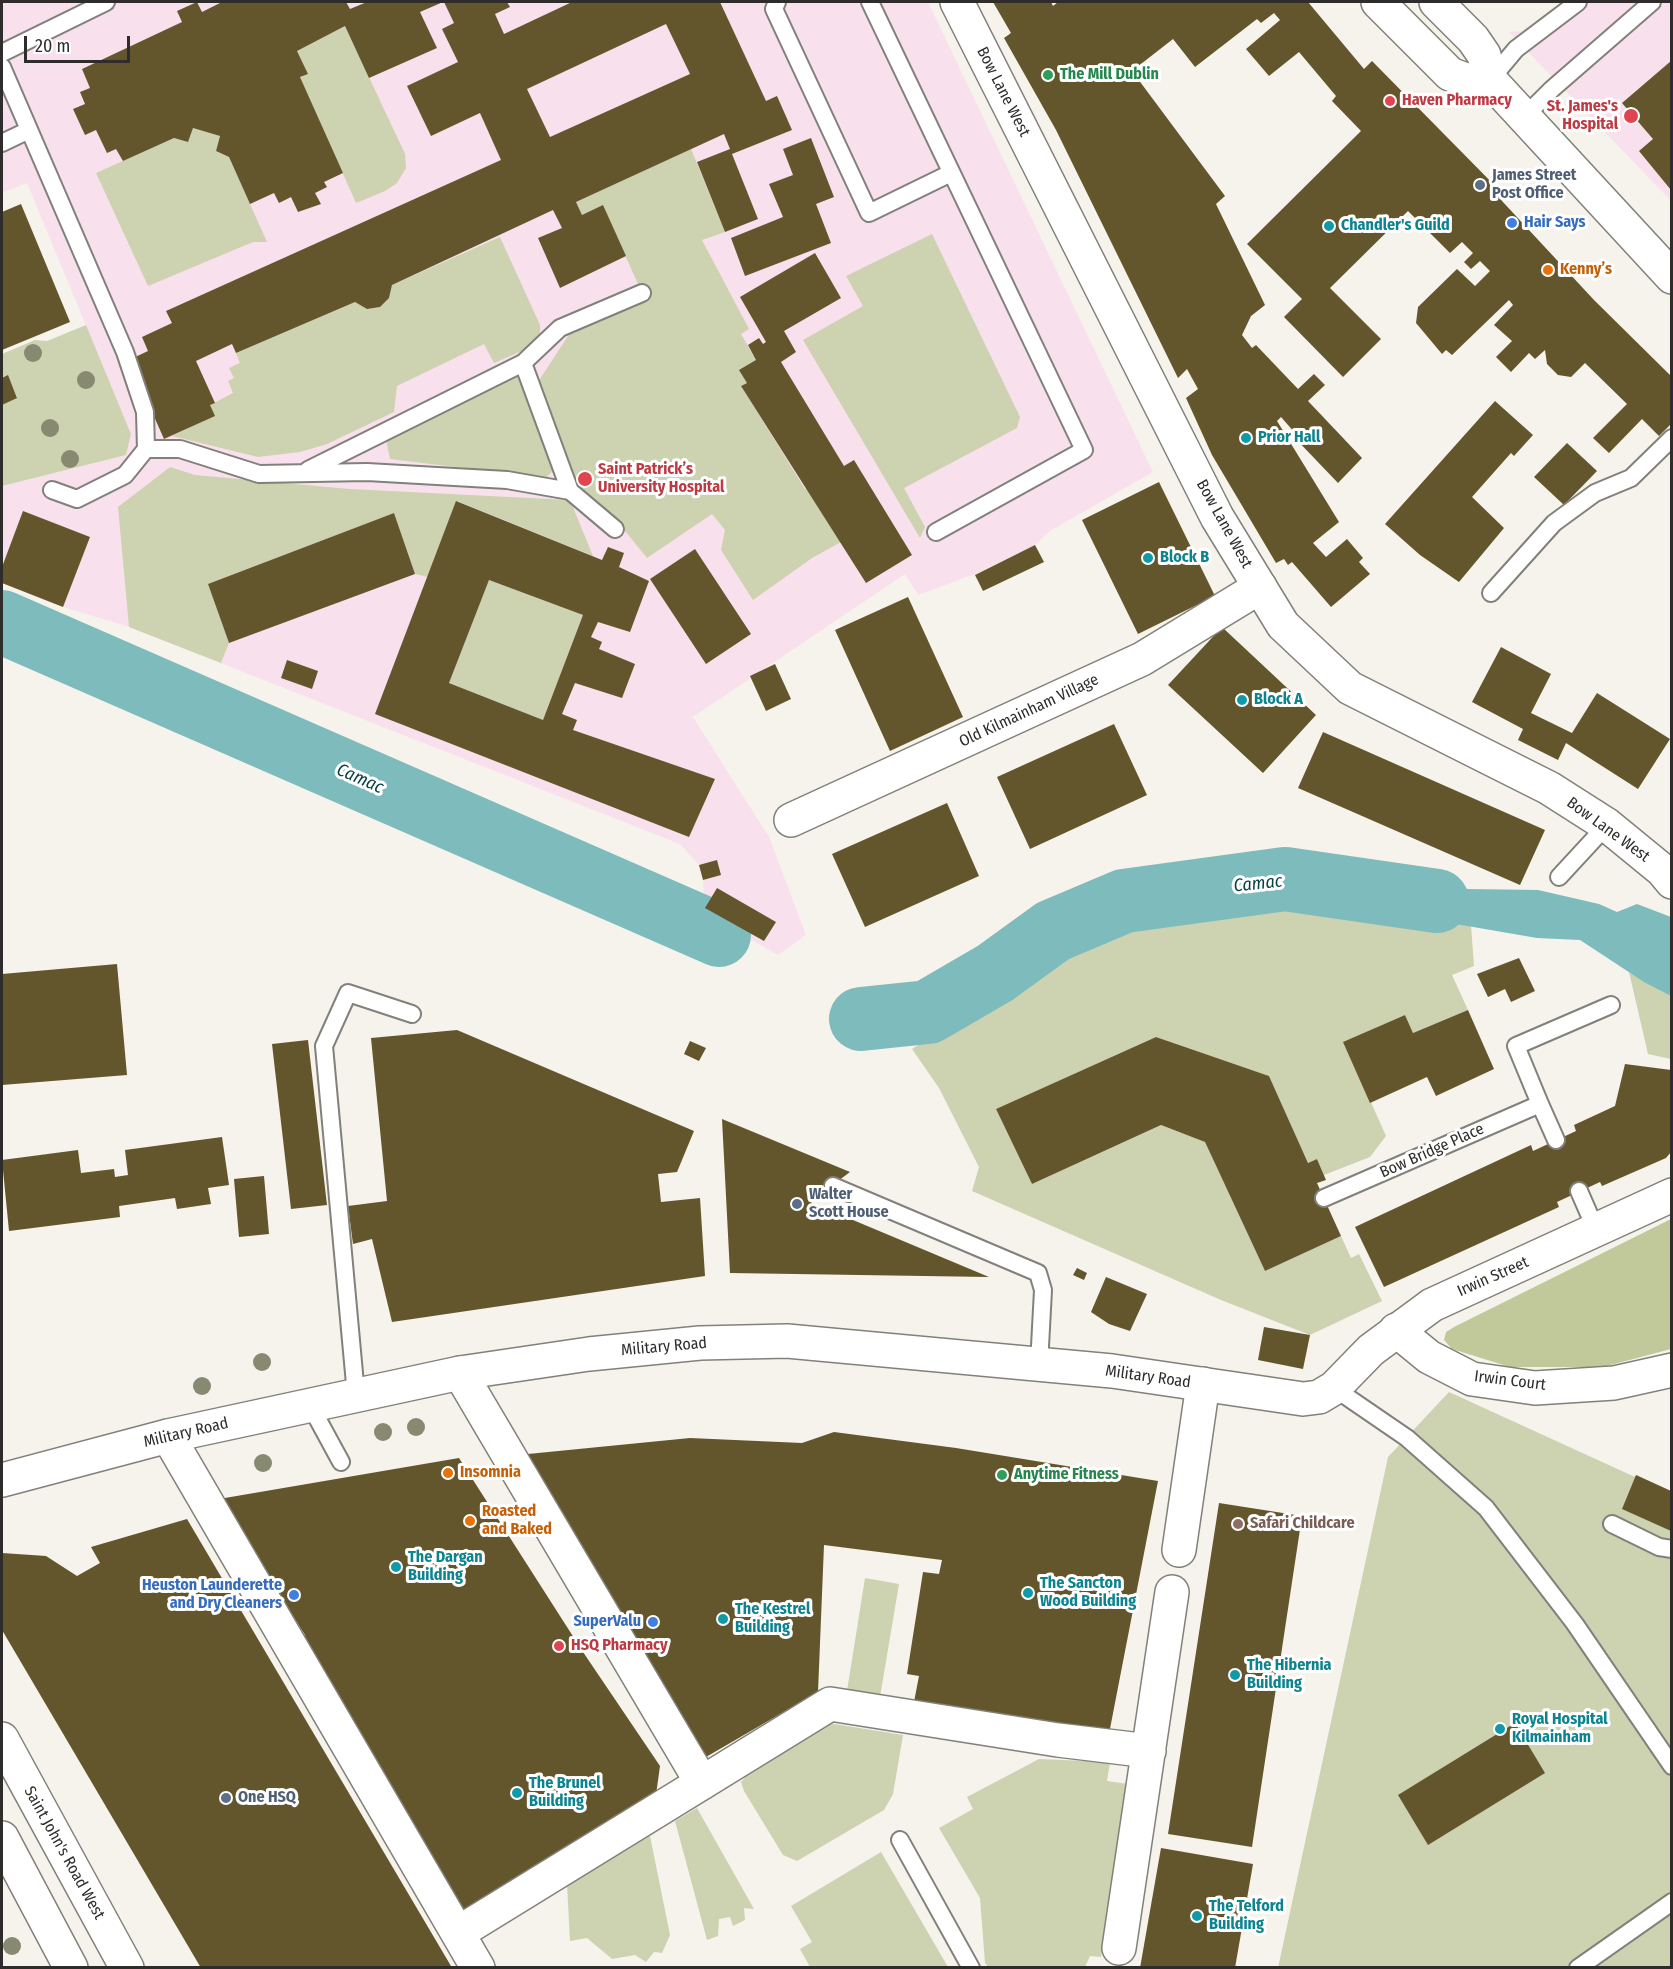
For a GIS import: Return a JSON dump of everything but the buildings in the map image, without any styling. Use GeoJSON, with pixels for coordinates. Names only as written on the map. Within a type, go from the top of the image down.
{"type":"FeatureCollection","features":[{"type":"Feature","properties":{"kind":"street","name":"Bow Lane West"},"geometry":{"type":"LineString","coordinates":[[957,2],[1217,518],[1283,625],[1350,688],[1549,789],[1607,825],[1662,870],[1671,882]]}},
{"type":"Feature","properties":{"kind":"street"},"geometry":{"type":"LineString","coordinates":[[1378,2],[1450,74],[1466,80],[1490,80]]}},
{"type":"Feature","properties":{"kind":"street"},"geometry":{"type":"LineString","coordinates":[[1436,2],[1479,47],[1484,55],[1490,80],[1671,276]]}},
{"type":"Feature","properties":{"kind":"street","name":"Old Kilmainham Village"},"geometry":{"type":"LineString","coordinates":[[791,820],[1142,659],[1260,587]]}},
{"type":"Feature","properties":{"kind":"street","name":"Irwin Street"},"geometry":{"type":"LineString","coordinates":[[1334,1388],[1371,1350],[1432,1305],[1671,1195]]}},
{"type":"Feature","properties":{"kind":"street","name":"Irwin Court"},"geometry":{"type":"LineString","coordinates":[[1396,1330],[1429,1357],[1472,1379],[1535,1388],[1614,1383],[1671,1370]]}},
{"type":"Feature","properties":{"kind":"street","name":"Military Road"},"geometry":{"type":"LineString","coordinates":[[2,1480],[168,1436],[460,1373],[600,1353],[699,1343],[776,1341],[1039,1365],[1203,1384],[1303,1399],[1319,1397],[1334,1388]]}},
{"type":"Feature","properties":{"kind":"street"},"geometry":{"type":"LineString","coordinates":[[460,1373],[702,1783]]}},
{"type":"Feature","properties":{"kind":"street"},"geometry":{"type":"LineString","coordinates":[[1179,1550],[1203,1384]]}},
{"type":"Feature","properties":{"kind":"street"},"geometry":{"type":"LineString","coordinates":[[168,1436],[478,1968]]}},
{"type":"Feature","properties":{"kind":"street"},"geometry":{"type":"LineString","coordinates":[[1119,1948],[1172,1592]]}},
{"type":"Feature","properties":{"kind":"street"},"geometry":{"type":"LineString","coordinates":[[458,1933],[830,1704],[1013,1733],[1149,1751]]}},
{"type":"Feature","properties":{"kind":"street","name":"Saint John's Road West"},"geometry":{"type":"LineString","coordinates":[[2,1739],[128,1968]]}},
{"type":"Feature","properties":{"kind":"street"},"geometry":{"type":"LineString","coordinates":[[2,1838],[71,1968]]}},
{"type":"Feature","properties":{"kind":"lane"},"geometry":{"type":"LineString","coordinates":[[2,53],[106,2]]}},
{"type":"Feature","properties":{"kind":"lane"},"geometry":{"type":"LineString","coordinates":[[777,2],[774,9],[868,213],[951,173]]}},
{"type":"Feature","properties":{"kind":"lane"},"geometry":{"type":"LineString","coordinates":[[870,2],[1084,450],[936,532]]}},
{"type":"Feature","properties":{"kind":"lane"},"geometry":{"type":"LineString","coordinates":[[1490,80],[1516,49],[1578,2]]}},
{"type":"Feature","properties":{"kind":"lane"},"geometry":{"type":"LineString","coordinates":[[1523,118],[1652,2]]}},
{"type":"Feature","properties":{"kind":"lane"},"geometry":{"type":"LineString","coordinates":[[2,67],[125,352],[145,412],[146,449],[125,475],[77,499],[51,490]]}},
{"type":"Feature","properties":{"kind":"lane"},"geometry":{"type":"LineString","coordinates":[[2,143],[29,130]]}},
{"type":"Feature","properties":{"kind":"lane"},"geometry":{"type":"LineString","coordinates":[[303,473],[523,363],[560,328],[642,292]]}},
{"type":"Feature","properties":{"kind":"lane"},"geometry":{"type":"LineString","coordinates":[[523,363],[570,491],[615,529]]}},
{"type":"Feature","properties":{"kind":"lane"},"geometry":{"type":"LineString","coordinates":[[1491,593],[1554,522],[1595,494],[1631,478],[1671,438]]}},
{"type":"Feature","properties":{"kind":"lane"},"geometry":{"type":"LineString","coordinates":[[146,449],[180,449],[259,474],[367,472],[507,480],[570,491]]}},
{"type":"Feature","properties":{"kind":"lane"},"geometry":{"type":"LineString","coordinates":[[1559,877],[1607,825]]}},
{"type":"Feature","properties":{"kind":"lane"},"geometry":{"type":"LineString","coordinates":[[356,1395],[324,1046],[348,993],[412,1014]]}},
{"type":"Feature","properties":{"kind":"lane"},"geometry":{"type":"LineString","coordinates":[[1556,1140],[1516,1046],[1611,1005]]}},
{"type":"Feature","properties":{"kind":"lane","name":"Bow Bridge Place"},"geometry":{"type":"LineString","coordinates":[[1324,1198],[1540,1104]]}},
{"type":"Feature","properties":{"kind":"lane"},"geometry":{"type":"LineString","coordinates":[[833,1186],[1038,1273],[1043,1290],[1039,1365]]}},
{"type":"Feature","properties":{"kind":"lane"},"geometry":{"type":"LineString","coordinates":[[1579,1191],[1596,1230]]}},
{"type":"Feature","properties":{"kind":"lane"},"geometry":{"type":"LineString","coordinates":[[1334,1388],[1407,1438],[1486,1508],[1575,1624],[1671,1766]]}},
{"type":"Feature","properties":{"kind":"lane"},"geometry":{"type":"LineString","coordinates":[[310,1405],[341,1462]]}},
{"type":"Feature","properties":{"kind":"lane"},"geometry":{"type":"LineString","coordinates":[[1612,1524],[1659,1547],[1671,1549]]}},
{"type":"Feature","properties":{"kind":"lane"},"geometry":{"type":"LineString","coordinates":[[900,1840],[971,1968]]}},
{"type":"Feature","properties":{"kind":"lane"},"geometry":{"type":"LineString","coordinates":[[1578,1968],[1671,1902]]}},
{"type":"Feature","properties":{"kind":"shaded area","name":"Saint Patrick’s University Hospital"},"geometry":{"type":"Polygon","coordinates":[[[2,2],[928,2],[1153,472],[1050,531],[1035,545],[975,574],[918,595],[905,574],[693,717],[769,837],[806,935],[778,955],[705,913],[703,880],[699,865],[680,844],[129,627],[63,607],[2,583],[2,486],[126,455],[131,434],[27,183],[2,193],[2,2]]]}},
{"type":"Feature","properties":{"kind":"shaded area","name":"St. James's Hospital"},"geometry":{"type":"Polygon","coordinates":[[[1563,2],[1671,2],[1671,201],[1509,32],[1522,31],[1563,2]]]}},
{"type":"Feature","properties":{"kind":"green space"},"geometry":{"type":"Polygon","coordinates":[[[345,26],[405,154],[406,168],[397,183],[385,191],[356,203],[300,77],[308,74],[297,51],[345,26]]]}},
{"type":"Feature","properties":{"kind":"green space"},"geometry":{"type":"Polygon","coordinates":[[[193,128],[220,136],[216,151],[229,157],[267,242],[253,242],[148,286],[96,173],[174,138],[188,142],[193,128]]]}},
{"type":"Feature","properties":{"kind":"green space"},"geometry":{"type":"Polygon","coordinates":[[[691,149],[725,232],[702,240],[749,329],[741,334],[756,360],[747,383],[741,386],[841,542],[812,558],[753,600],[721,550],[725,530],[712,514],[647,558],[621,526],[578,490],[536,385],[572,330],[642,293],[603,206],[582,215],[576,202],[691,149]]]}},
{"type":"Feature","properties":{"kind":"green space"},"geometry":{"type":"Polygon","coordinates":[[[932,234],[1020,417],[1017,428],[904,488],[925,527],[920,538],[803,340],[863,306],[846,276],[932,234]]]}},
{"type":"Feature","properties":{"kind":"green space"},"geometry":{"type":"Polygon","coordinates":[[[500,237],[540,325],[540,343],[494,363],[484,344],[397,386],[394,412],[327,444],[300,452],[258,457],[172,436],[214,416],[210,405],[233,393],[228,381],[234,378],[229,368],[240,363],[236,353],[355,302],[367,309],[380,307],[389,298],[392,285],[500,237]]]}},
{"type":"Feature","properties":{"kind":"green space"},"geometry":{"type":"Polygon","coordinates":[[[86,325],[131,434],[126,455],[2,486],[2,405],[17,397],[8,376],[2,378],[2,354],[35,340],[47,341],[86,325]]]}},
{"type":"Feature","properties":{"kind":"green space"},"geometry":{"type":"Polygon","coordinates":[[[521,374],[554,469],[546,478],[390,459],[386,439],[521,374]]]}},
{"type":"Feature","properties":{"kind":"green space"},"geometry":{"type":"Polygon","coordinates":[[[170,467],[195,475],[350,489],[570,500],[593,556],[457,501],[428,577],[415,574],[394,513],[208,584],[229,643],[221,663],[129,627],[118,507],[170,467]]]}},
{"type":"Feature","properties":{"kind":"green space"},"geometry":{"type":"Polygon","coordinates":[[[489,580],[583,615],[543,720],[449,683],[489,580]]]}},
{"type":"Feature","properties":{"kind":"green space"},"geometry":{"type":"Polygon","coordinates":[[[1284,896],[1471,925],[1474,966],[1452,975],[1468,1010],[1413,1033],[1405,1015],[1344,1042],[1386,1136],[1370,1157],[1324,1175],[1317,1159],[1308,1163],[1269,1076],[1156,1037],[996,1109],[1032,1184],[1161,1125],[1205,1142],[1265,1271],[1341,1236],[1351,1258],[1359,1254],[1382,1301],[1310,1335],[1221,1300],[972,1191],[979,1167],[939,1088],[912,1049],[1031,971],[1180,905],[1284,896]]]}},
{"type":"Feature","properties":{"kind":"green space"},"geometry":{"type":"Polygon","coordinates":[[[1629,972],[1671,996],[1671,1059],[1648,1054],[1629,972]]]}},
{"type":"Feature","properties":{"kind":"green space"},"geometry":{"type":"Polygon","coordinates":[[[1671,1219],[1671,1349],[1603,1367],[1510,1367],[1452,1349],[1444,1340],[1446,1332],[1456,1326],[1671,1219]]]}},
{"type":"Feature","properties":{"kind":"green space","name":"Royal Hospital Kilmainham"},"geometry":{"type":"Polygon","coordinates":[[[1449,1392],[1635,1477],[1636,1475],[1671,1491],[1671,1967],[1278,1968],[1388,1457],[1449,1392]]]}},
{"type":"Feature","properties":{"kind":"green space"},"geometry":{"type":"Polygon","coordinates":[[[865,1578],[899,1584],[880,1697],[847,1691],[865,1578]]]}},
{"type":"Feature","properties":{"kind":"green space"},"geometry":{"type":"Polygon","coordinates":[[[828,1723],[903,1735],[893,1794],[884,1810],[797,1861],[783,1855],[744,1791],[741,1782],[748,1774],[828,1723]]]}},
{"type":"Feature","properties":{"kind":"green space"},"geometry":{"type":"Polygon","coordinates":[[[1039,1759],[1110,1762],[1107,1781],[1135,1785],[1101,1957],[1090,1956],[1085,1967],[988,1967],[985,1963],[980,1898],[939,1828],[973,1809],[967,1797],[1039,1759]]]}},
{"type":"Feature","properties":{"kind":"green space"},"geometry":{"type":"Polygon","coordinates":[[[697,1808],[754,1909],[744,1908],[745,1920],[733,1926],[730,1917],[719,1919],[718,1936],[707,1940],[675,1821],[697,1808]]]}},
{"type":"Feature","properties":{"kind":"green space"},"geometry":{"type":"Polygon","coordinates":[[[650,1836],[670,1935],[662,1953],[654,1952],[646,1962],[635,1955],[612,1959],[587,1938],[570,1941],[567,1884],[650,1836]]]}},
{"type":"Feature","properties":{"kind":"green space"},"geometry":{"type":"Polygon","coordinates":[[[881,1852],[948,1967],[810,1967],[800,1949],[812,1942],[791,1906],[881,1852]]]}},
{"type":"Feature","properties":{"kind":"water"},"geometry":{"type":"Polygon","coordinates":[[[1373,864],[1468,889],[1538,890],[1599,904],[1617,912],[1637,904],[1671,917],[1671,996],[1644,982],[1580,940],[1537,938],[1334,903],[1373,864]]]}},
{"type":"Feature","properties":{"kind":"waterway","name":"Camac"},"geometry":{"type":"LineString","coordinates":[[2,622],[719,935]]}},
{"type":"Feature","properties":{"kind":"waterway","name":"Camac"},"geometry":{"type":"LineString","coordinates":[[861,1019],[928,1012],[995,973],[1053,931],[1124,901],[1285,879],[1437,901]]}},
{"type":"Feature","properties":{"kind":"place","name":"The Mill Dublin"},"geometry":{"type":"Point","coordinates":[1048,75]}},
{"type":"Feature","properties":{"kind":"place","name":"Haven Pharmacy"},"geometry":{"type":"Point","coordinates":[1390,101]}},
{"type":"Feature","properties":{"kind":"place","name":"St. James's Hospital"},"geometry":{"type":"Point","coordinates":[1631,116]}},
{"type":"Feature","properties":{"kind":"place","name":"James Street Post Office"},"geometry":{"type":"Point","coordinates":[1480,185]}},
{"type":"Feature","properties":{"kind":"place","name":"Hair Says"},"geometry":{"type":"Point","coordinates":[1512,223]}},
{"type":"Feature","properties":{"kind":"place","name":"Chandler's Guild"},"geometry":{"type":"Point","coordinates":[1329,226]}},
{"type":"Feature","properties":{"kind":"place","name":"Kenny’s"},"geometry":{"type":"Point","coordinates":[1548,270]}},
{"type":"Feature","properties":{"kind":"place","name":"Prior Hall"},"geometry":{"type":"Point","coordinates":[1246,438]}},
{"type":"Feature","properties":{"kind":"place","name":"Saint Patrick’s University Hospital"},"geometry":{"type":"Point","coordinates":[585,479]}},
{"type":"Feature","properties":{"kind":"place","name":"Block B"},"geometry":{"type":"Point","coordinates":[1148,558]}},
{"type":"Feature","properties":{"kind":"place","name":"Block A"},"geometry":{"type":"Point","coordinates":[1242,700]}},
{"type":"Feature","properties":{"kind":"place","name":"Walter Scott House"},"geometry":{"type":"Point","coordinates":[797,1204]}},
{"type":"Feature","properties":{"kind":"place","name":"Insomnia"},"geometry":{"type":"Point","coordinates":[448,1473]}},
{"type":"Feature","properties":{"kind":"place","name":"Anytime Fitness"},"geometry":{"type":"Point","coordinates":[1002,1475]}},
{"type":"Feature","properties":{"kind":"place","name":"Roasted and Baked"},"geometry":{"type":"Point","coordinates":[470,1521]}},
{"type":"Feature","properties":{"kind":"place","name":"Safari Childcare"},"geometry":{"type":"Point","coordinates":[1238,1524]}},
{"type":"Feature","properties":{"kind":"place","name":"The Dargan Building"},"geometry":{"type":"Point","coordinates":[396,1567]}},
{"type":"Feature","properties":{"kind":"place","name":"The Sancton Wood Building"},"geometry":{"type":"Point","coordinates":[1028,1593]}},
{"type":"Feature","properties":{"kind":"place","name":"Heuston Launderette and Dry Cleaners"},"geometry":{"type":"Point","coordinates":[294,1595]}},
{"type":"Feature","properties":{"kind":"place","name":"The Kestrel Building"},"geometry":{"type":"Point","coordinates":[723,1619]}},
{"type":"Feature","properties":{"kind":"place","name":"SuperValu"},"geometry":{"type":"Point","coordinates":[653,1622]}},
{"type":"Feature","properties":{"kind":"place","name":"HSQ Pharmacy"},"geometry":{"type":"Point","coordinates":[559,1646]}},
{"type":"Feature","properties":{"kind":"place","name":"The Hibernia Building"},"geometry":{"type":"Point","coordinates":[1235,1675]}},
{"type":"Feature","properties":{"kind":"place","name":"Royal Hospital Kilmainham"},"geometry":{"type":"Point","coordinates":[1500,1729]}},
{"type":"Feature","properties":{"kind":"place","name":"The Brunel Building"},"geometry":{"type":"Point","coordinates":[517,1793]}},
{"type":"Feature","properties":{"kind":"place","name":"One HSQ"},"geometry":{"type":"Point","coordinates":[226,1798]}},
{"type":"Feature","properties":{"kind":"place","name":"The Telford Building"},"geometry":{"type":"Point","coordinates":[1197,1916]}}]}
